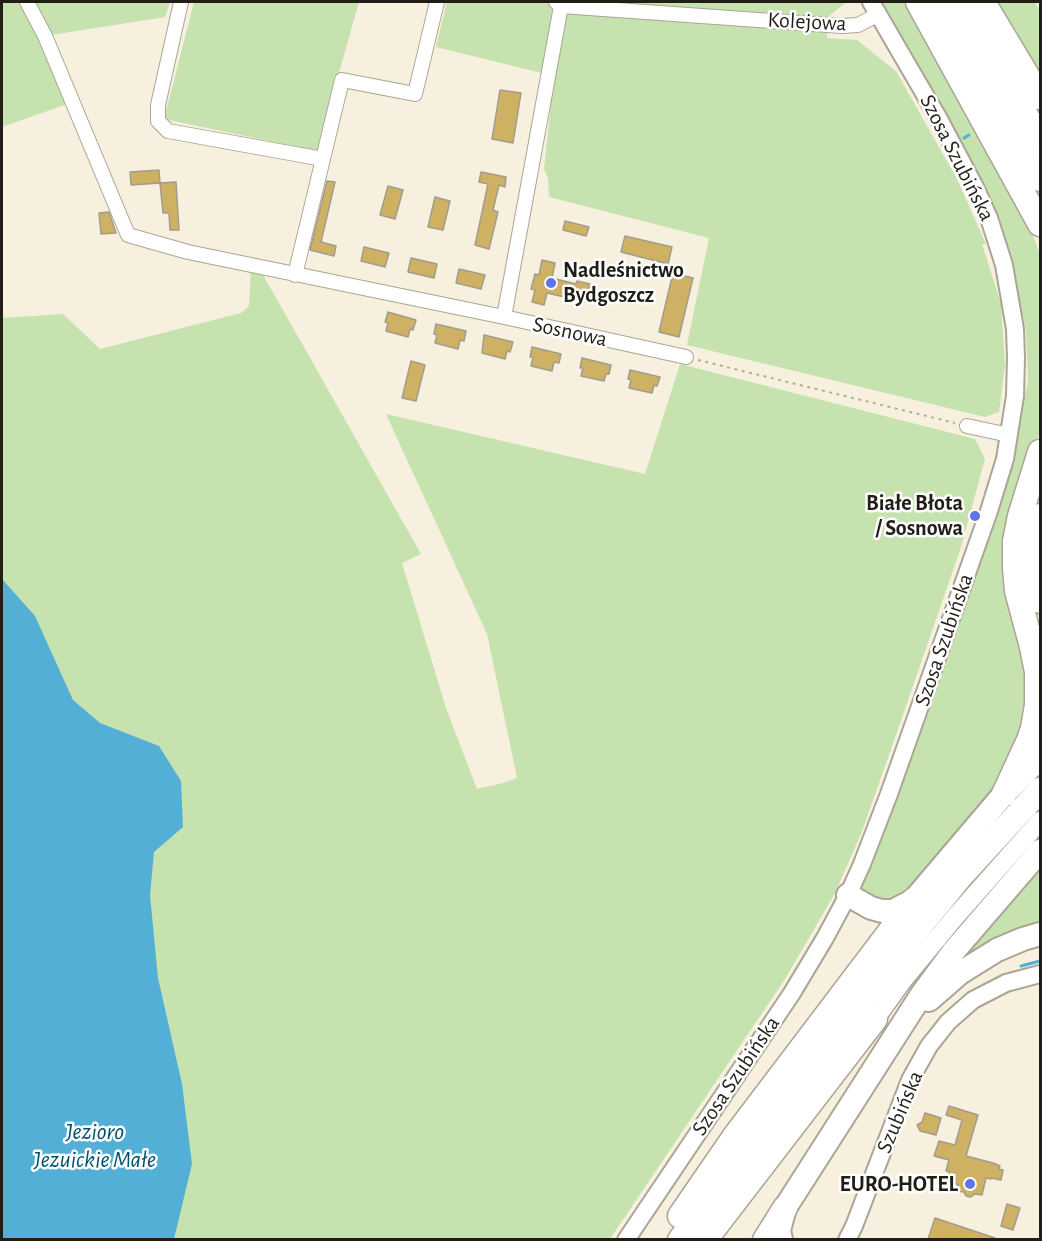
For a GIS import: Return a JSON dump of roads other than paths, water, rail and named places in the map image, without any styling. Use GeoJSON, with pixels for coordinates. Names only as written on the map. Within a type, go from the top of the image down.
{"type":"FeatureCollection","features":[{"type":"Feature","properties":{"kind":"highway"},"geometry":{"type":"LineString","coordinates":[[918,2],[1033,188],[1041,238]]}},
{"type":"Feature","properties":{"kind":"highway"},"geometry":{"type":"LineString","coordinates":[[940,2],[1033,188],[1041,224]]}},
{"type":"Feature","properties":{"kind":"highway"},"geometry":{"type":"LineString","coordinates":[[962,2],[1041,140]]}},
{"type":"Feature","properties":{"kind":"highway"},"geometry":{"type":"LineString","coordinates":[[983,2],[1041,97]]}},
{"type":"Feature","properties":{"kind":"highway"},"geometry":{"type":"LineString","coordinates":[[1004,794],[1029,740],[1036,711],[1037,672],[1017,591],[1014,568],[1015,541],[1020,516],[1041,452]]}},
{"type":"Feature","properties":{"kind":"highway"},"geometry":{"type":"LineString","coordinates":[[1041,516],[1030,540],[1030,560],[1032,579],[1041,601]]}},
{"type":"Feature","properties":{"kind":"highway"},"geometry":{"type":"LineString","coordinates":[[664,1239],[735,1136],[914,900],[1004,794],[1041,758]]}},
{"type":"Feature","properties":{"kind":"highway"},"geometry":{"type":"LineString","coordinates":[[680,1239],[925,920],[961,876],[1041,790]]}},
{"type":"Feature","properties":{"kind":"highway"},"geometry":{"type":"LineString","coordinates":[[765,1239],[922,994],[953,952],[1041,850]]}},
{"type":"Feature","properties":{"kind":"highway"},"geometry":{"type":"LineString","coordinates":[[848,895],[871,909],[882,911],[893,910],[914,900]]}},
{"type":"Feature","properties":{"kind":"highway"},"geometry":{"type":"LineString","coordinates":[[890,1043],[929,1001],[960,973],[997,950],[1041,934]]}},
{"type":"Feature","properties":{"kind":"highway"},"geometry":{"type":"LineString","coordinates":[[705,1239],[875,1019]]}},
{"type":"Feature","properties":{"kind":"highway"},"geometry":{"type":"LineString","coordinates":[[781,1239],[779,1230],[785,1208]]}},
{"type":"Feature","properties":{"kind":"main road"},"geometry":{"type":"LineString","coordinates":[[875,1019],[949,923],[1041,821]]}},
{"type":"Feature","properties":{"kind":"street","name":"Sosnowa"},"geometry":{"type":"LineString","coordinates":[[27,2],[45,36],[128,235],[188,252],[686,357]]}},
{"type":"Feature","properties":{"kind":"street"},"geometry":{"type":"LineString","coordinates":[[181,2],[158,105],[159,121],[168,131],[323,159]]}},
{"type":"Feature","properties":{"kind":"street"},"geometry":{"type":"LineString","coordinates":[[295,274],[342,80],[415,94],[436,2]]}},
{"type":"Feature","properties":{"kind":"street"},"geometry":{"type":"LineString","coordinates":[[504,317],[558,4]]}},
{"type":"Feature","properties":{"kind":"street","name":"Kolejowa"},"geometry":{"type":"LineString","coordinates":[[558,4],[842,27],[858,25],[875,8]]}},
{"type":"Feature","properties":{"kind":"street","name":"Szosa Szubińska"},"geometry":{"type":"LineString","coordinates":[[626,1239],[792,993],[825,939],[848,895],[889,794],[986,520],[1005,459],[1015,396],[1016,350],[1011,303],[1001,255],[989,218],[976,189],[875,8]]}},
{"type":"Feature","properties":{"kind":"street"},"geometry":{"type":"LineString","coordinates":[[967,426],[1009,435]]}},
{"type":"Feature","properties":{"kind":"street","name":"Szubińska"},"geometry":{"type":"LineString","coordinates":[[847,1239],[910,1080],[929,1046],[948,1022],[973,1000],[1006,983],[1041,974]]}},
{"type":"Feature","properties":{"kind":"water","name":"Jezioro Jezuickie Małe"},"geometry":{"type":"Polygon","coordinates":[[[2,579],[35,616],[73,700],[100,723],[159,746],[181,781],[183,827],[154,852],[150,895],[158,978],[182,1084],[192,1164],[174,1239],[2,1239],[2,579]]]}},
{"type":"Feature","properties":{"kind":"waterway"},"geometry":{"type":"LineString","coordinates":[[964,138],[969,135]]}},
{"type":"Feature","properties":{"kind":"waterway"},"geometry":{"type":"LineString","coordinates":[[1021,966],[1040,961]]}},
{"type":"Feature","properties":{"kind":"place","name":"Nadleśnictwo Bydgoszcz"},"geometry":{"type":"Point","coordinates":[551,283]}},
{"type":"Feature","properties":{"kind":"place","name":"Białe Błota / Sosnowa"},"geometry":{"type":"Point","coordinates":[975,516]}},
{"type":"Feature","properties":{"kind":"place","name":"EURO-HOTEL"},"geometry":{"type":"Point","coordinates":[970,1184]}}]}
